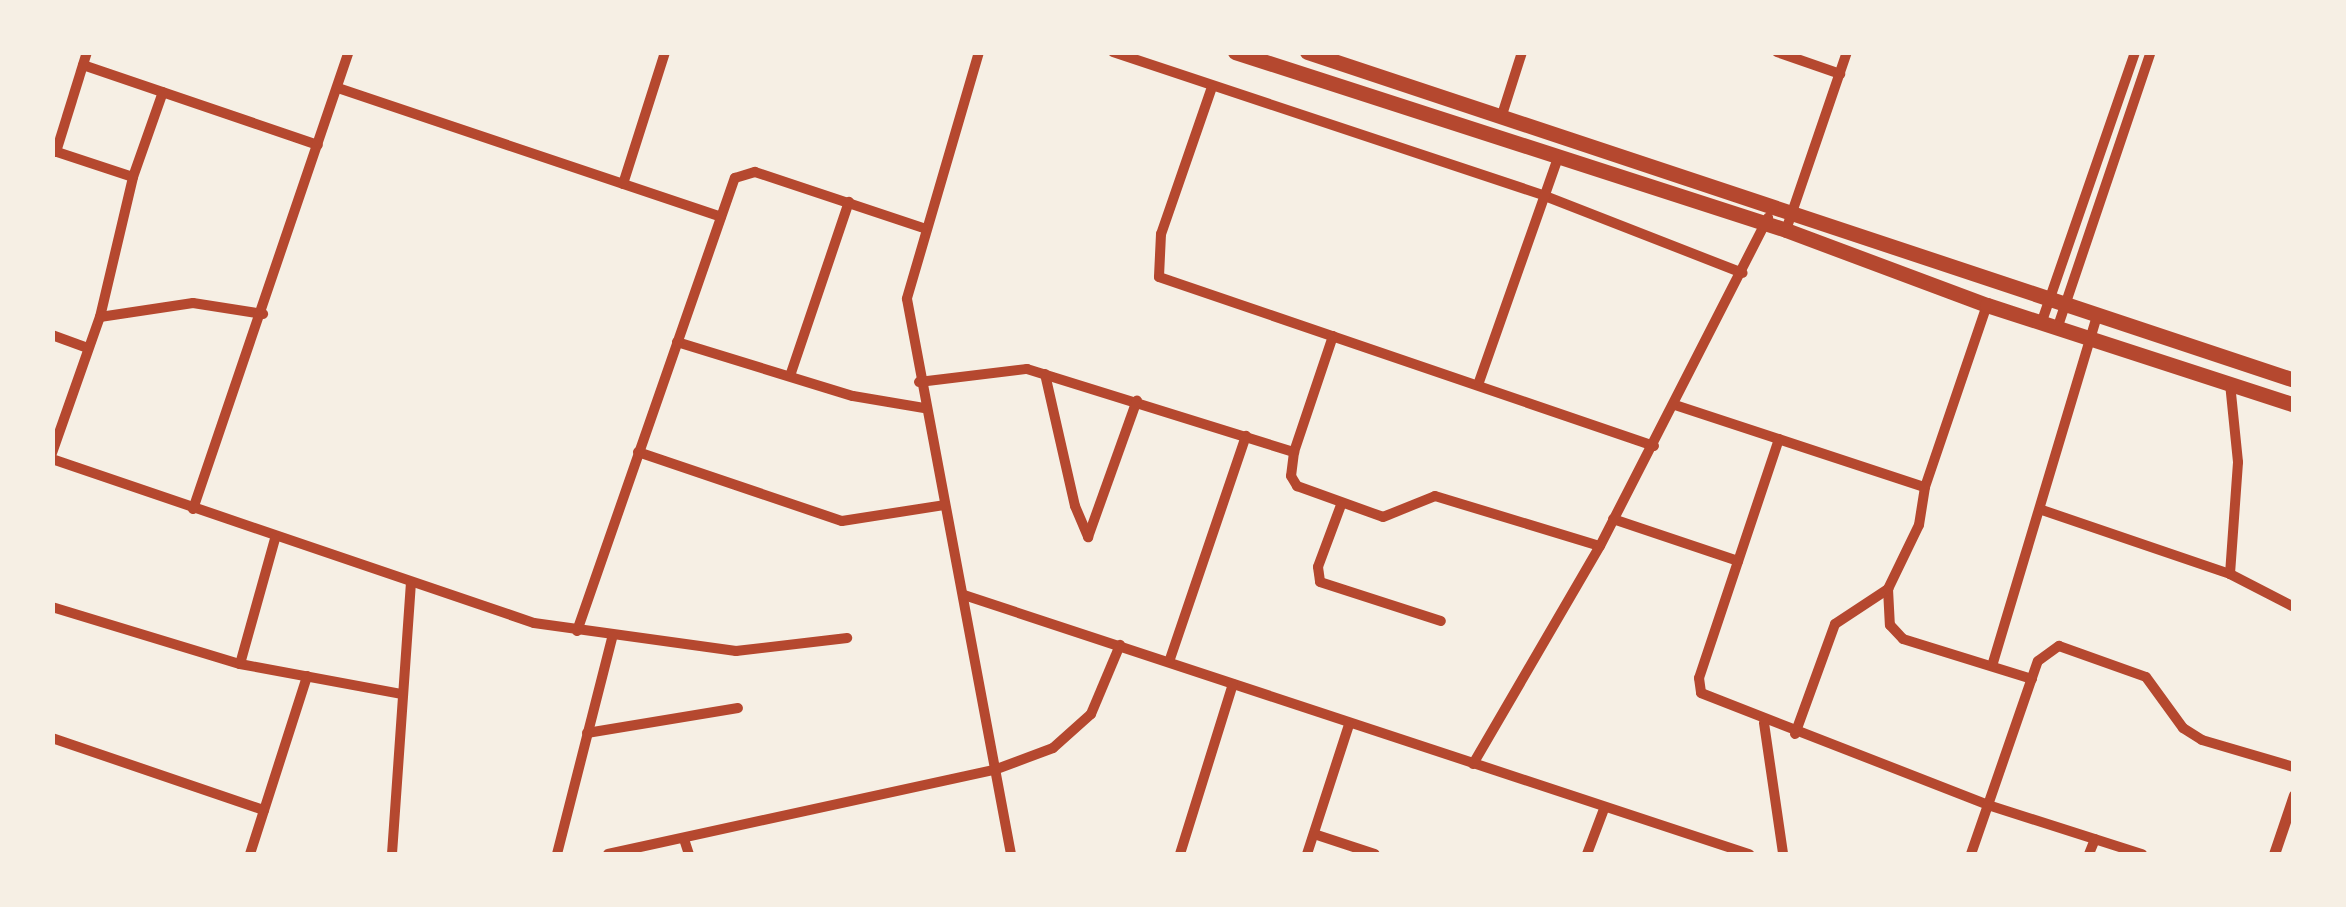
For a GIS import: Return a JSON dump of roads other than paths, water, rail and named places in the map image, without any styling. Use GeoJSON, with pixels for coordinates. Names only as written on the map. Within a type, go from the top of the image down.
{"type":"FeatureCollection","features":[{"type":"Feature","properties":{"kind":"highway"},"geometry":{"type":"LineString","coordinates":[[1235,52],[1557,161],[1769,216],[2057,302],[2294,380]]}},
{"type":"Feature","properties":{"kind":"highway"},"geometry":{"type":"LineString","coordinates":[[1307,52],[1769,216]]}},
{"type":"Feature","properties":{"kind":"highway"},"geometry":{"type":"LineString","coordinates":[[1789,222],[1988,305],[2294,405]]}},
{"type":"Feature","properties":{"kind":"street"},"geometry":{"type":"LineString","coordinates":[[87,52],[54,151],[133,177]]}},
{"type":"Feature","properties":{"kind":"street"},"geometry":{"type":"LineString","coordinates":[[193,509],[263,314],[349,52]]}},
{"type":"Feature","properties":{"kind":"street"},"geometry":{"type":"LineString","coordinates":[[623,184],[666,52]]}},
{"type":"Feature","properties":{"kind":"street"},"geometry":{"type":"LineString","coordinates":[[979,52],[906,284],[918,382],[964,595],[1011,854]]}},
{"type":"Feature","properties":{"kind":"street"},"geometry":{"type":"LineString","coordinates":[[1113,52],[1545,196],[1742,273]]}},
{"type":"Feature","properties":{"kind":"street"},"geometry":{"type":"LineString","coordinates":[[1501,118],[1522,52]]}},
{"type":"Feature","properties":{"kind":"street"},"geometry":{"type":"LineString","coordinates":[[1777,52],[1840,74]]}},
{"type":"Feature","properties":{"kind":"street"},"geometry":{"type":"LineString","coordinates":[[1789,222],[1847,52]]}},
{"type":"Feature","properties":{"kind":"street"},"geometry":{"type":"LineString","coordinates":[[2050,323],[2135,52]]}},
{"type":"Feature","properties":{"kind":"street"},"geometry":{"type":"LineString","coordinates":[[2050,323],[2151,52]]}},
{"type":"Feature","properties":{"kind":"street"},"geometry":{"type":"LineString","coordinates":[[83,65],[318,145]]}},
{"type":"Feature","properties":{"kind":"street"},"geometry":{"type":"LineString","coordinates":[[1212,86],[1161,234],[1159,277],[1480,382],[1654,446]]}},
{"type":"Feature","properties":{"kind":"street"},"geometry":{"type":"LineString","coordinates":[[338,88],[721,217]]}},
{"type":"Feature","properties":{"kind":"street"},"geometry":{"type":"LineString","coordinates":[[163,92],[133,177],[100,317],[84,347],[52,456],[275,540],[411,585],[577,631],[756,652],[847,638]]}},
{"type":"Feature","properties":{"kind":"street"},"geometry":{"type":"LineString","coordinates":[[1480,382],[1557,161]]}},
{"type":"Feature","properties":{"kind":"street"},"geometry":{"type":"LineString","coordinates":[[577,631],[735,178],[747,172],[923,228]]}},
{"type":"Feature","properties":{"kind":"street"},"geometry":{"type":"LineString","coordinates":[[790,376],[849,202]]}},
{"type":"Feature","properties":{"kind":"street"},"geometry":{"type":"LineString","coordinates":[[1473,764],[1600,546],[1676,405],[1769,216]]}},
{"type":"Feature","properties":{"kind":"street"},"geometry":{"type":"LineString","coordinates":[[100,317],[193,303],[263,314]]}},
{"type":"Feature","properties":{"kind":"street"},"geometry":{"type":"LineString","coordinates":[[1988,305],[1925,487],[1919,525],[1888,589],[1890,625],[1903,638],[2032,679]]}},
{"type":"Feature","properties":{"kind":"street"},"geometry":{"type":"LineString","coordinates":[[1992,666],[2042,510],[2097,315]]}},
{"type":"Feature","properties":{"kind":"street"},"geometry":{"type":"LineString","coordinates":[[52,336],[84,347]]}},
{"type":"Feature","properties":{"kind":"street"},"geometry":{"type":"LineString","coordinates":[[1333,336],[1294,452],[1291,476],[1297,486],[1341,505],[1394,517],[1421,496],[1436,496],[1600,546]]}},
{"type":"Feature","properties":{"kind":"street"},"geometry":{"type":"LineString","coordinates":[[677,342],[790,376],[924,408]]}},
{"type":"Feature","properties":{"kind":"street"},"geometry":{"type":"LineString","coordinates":[[918,382],[986,370],[1044,374],[1294,452]]}},
{"type":"Feature","properties":{"kind":"street"},"geometry":{"type":"LineString","coordinates":[[1044,374],[1074,506],[1088,537],[1137,400]]}},
{"type":"Feature","properties":{"kind":"street"},"geometry":{"type":"LineString","coordinates":[[2230,384],[2238,462],[2230,574]]}},
{"type":"Feature","properties":{"kind":"street"},"geometry":{"type":"LineString","coordinates":[[1676,405],[1925,487]]}},
{"type":"Feature","properties":{"kind":"street"},"geometry":{"type":"LineString","coordinates":[[1169,662],[1246,436]]}},
{"type":"Feature","properties":{"kind":"street"},"geometry":{"type":"LineString","coordinates":[[1778,440],[1698,685],[1708,699],[1988,805],[2142,854]]}},
{"type":"Feature","properties":{"kind":"street"},"geometry":{"type":"LineString","coordinates":[[638,452],[842,522],[944,505]]}},
{"type":"Feature","properties":{"kind":"street"},"geometry":{"type":"LineString","coordinates":[[1341,505],[1318,567],[1320,582],[1441,622]]}},
{"type":"Feature","properties":{"kind":"street"},"geometry":{"type":"LineString","coordinates":[[2042,510],[2230,574],[2294,607]]}},
{"type":"Feature","properties":{"kind":"street"},"geometry":{"type":"LineString","coordinates":[[1613,519],[1738,561]]}},
{"type":"Feature","properties":{"kind":"street"},"geometry":{"type":"LineString","coordinates":[[240,664],[275,540]]}},
{"type":"Feature","properties":{"kind":"street"},"geometry":{"type":"LineString","coordinates":[[392,854],[411,585]]}},
{"type":"Feature","properties":{"kind":"street"},"geometry":{"type":"LineString","coordinates":[[1794,734],[1835,624],[1888,589]]}},
{"type":"Feature","properties":{"kind":"street"},"geometry":{"type":"LineString","coordinates":[[964,595],[1749,854]]}},
{"type":"Feature","properties":{"kind":"street"},"geometry":{"type":"LineString","coordinates":[[52,607],[240,664],[402,694]]}},
{"type":"Feature","properties":{"kind":"street"},"geometry":{"type":"LineString","coordinates":[[556,854],[614,635]]}},
{"type":"Feature","properties":{"kind":"street"},"geometry":{"type":"LineString","coordinates":[[608,854],[994,770],[1052,748],[1082,728],[1120,646]]}},
{"type":"Feature","properties":{"kind":"street"},"geometry":{"type":"LineString","coordinates":[[1971,854],[2032,679],[2045,653],[2059,646],[2081,650],[2146,677],[2183,728],[2202,740],[2294,767]]}},
{"type":"Feature","properties":{"kind":"street"},"geometry":{"type":"LineString","coordinates":[[250,854],[307,676]]}},
{"type":"Feature","properties":{"kind":"street"},"geometry":{"type":"LineString","coordinates":[[1180,854],[1233,684]]}},
{"type":"Feature","properties":{"kind":"street"},"geometry":{"type":"LineString","coordinates":[[587,734],[738,708]]}},
{"type":"Feature","properties":{"kind":"street"},"geometry":{"type":"LineString","coordinates":[[1764,723],[1784,854]]}},
{"type":"Feature","properties":{"kind":"street"},"geometry":{"type":"LineString","coordinates":[[1307,854],[1349,724]]}},
{"type":"Feature","properties":{"kind":"street"},"geometry":{"type":"LineString","coordinates":[[52,738],[264,810]]}},
{"type":"Feature","properties":{"kind":"street"},"geometry":{"type":"LineString","coordinates":[[2274,854],[2294,795]]}},
{"type":"Feature","properties":{"kind":"street"},"geometry":{"type":"LineString","coordinates":[[1586,854],[1604,808]]}},
{"type":"Feature","properties":{"kind":"street"},"geometry":{"type":"LineString","coordinates":[[1314,834],[1374,854]]}},
{"type":"Feature","properties":{"kind":"street"},"geometry":{"type":"LineString","coordinates":[[2089,854],[2094,839]]}},
{"type":"Feature","properties":{"kind":"street"},"geometry":{"type":"LineString","coordinates":[[684,840],[689,854]]}}]}
